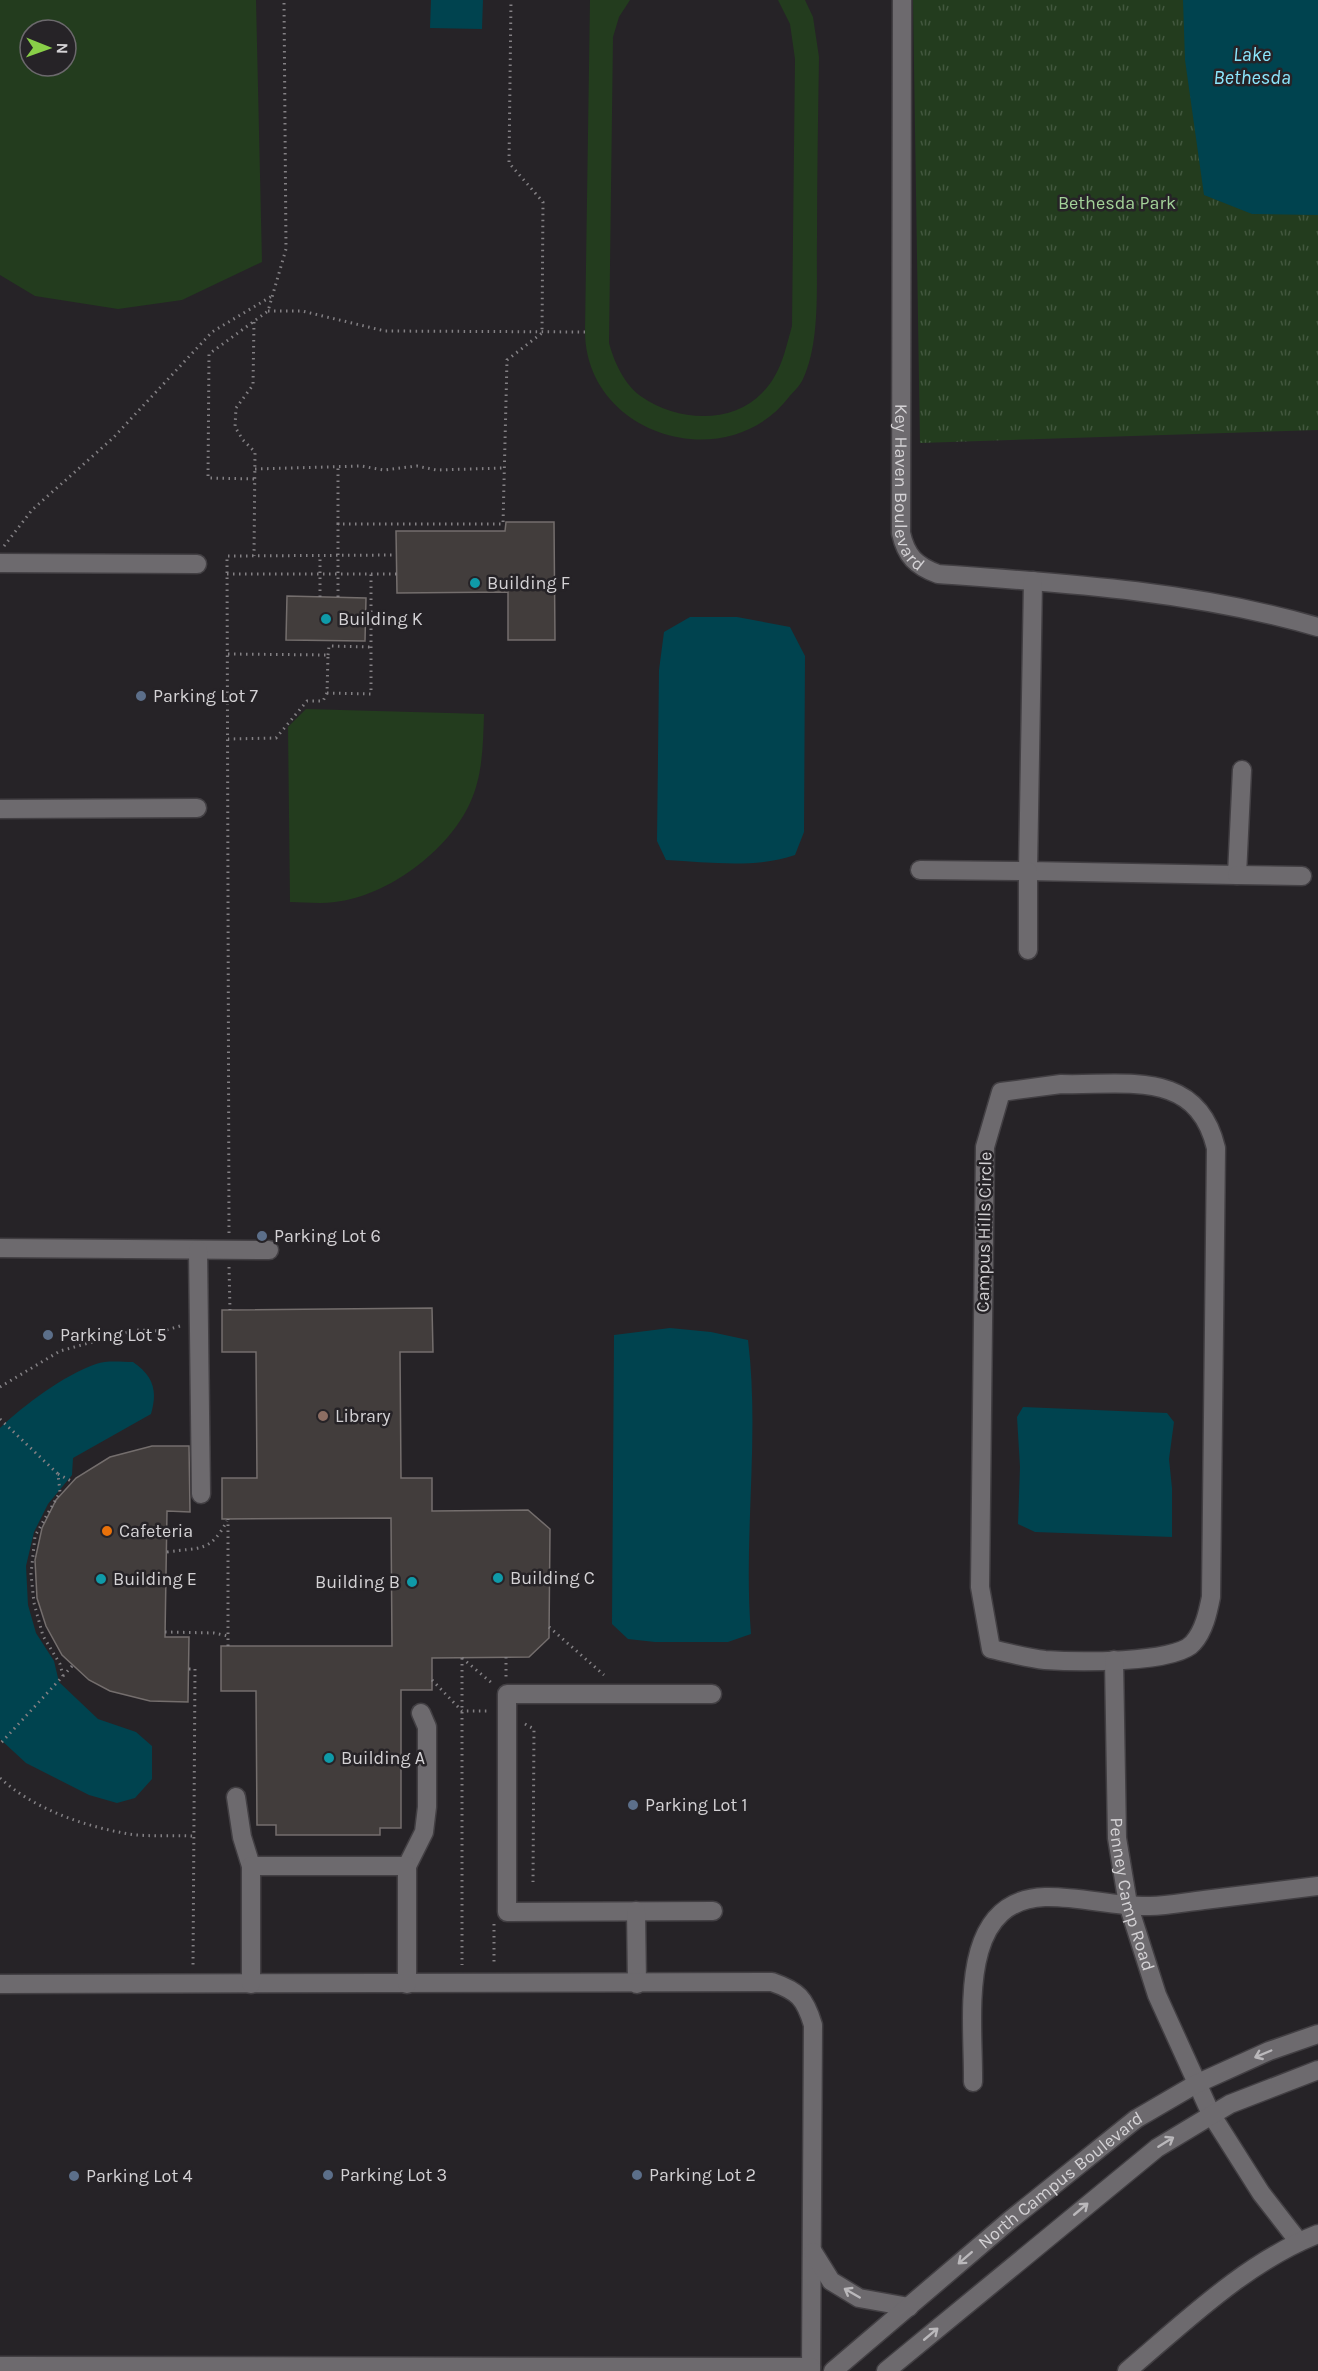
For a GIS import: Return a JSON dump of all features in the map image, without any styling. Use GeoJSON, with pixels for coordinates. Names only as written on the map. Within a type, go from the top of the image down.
{"type":"FeatureCollection","features":[{"type":"Feature","properties":{"kind":"street","name":"Key Haven Boulevard"},"geometry":{"type":"LineString","coordinates":[[902,0],[902,540],[911,560],[938,574],[1140,591],[1232,606],[1318,627]]}},
{"type":"Feature","properties":{"kind":"street"},"geometry":{"type":"LineString","coordinates":[[0,563],[197,564]]}},
{"type":"Feature","properties":{"kind":"street"},"geometry":{"type":"LineString","coordinates":[[1028,950],[1033,581]]}},
{"type":"Feature","properties":{"kind":"street"},"geometry":{"type":"LineString","coordinates":[[1237,875],[1242,770]]}},
{"type":"Feature","properties":{"kind":"street"},"geometry":{"type":"LineString","coordinates":[[0,808],[198,808]]}},
{"type":"Feature","properties":{"kind":"street"},"geometry":{"type":"LineString","coordinates":[[920,870],[1302,876]]}},
{"type":"Feature","properties":{"kind":"street","name":"Campus Hills Circle"},"geometry":{"type":"LineString","coordinates":[[1061,1084],[1154,1086],[1179,1093],[1198,1107],[1210,1126],[1216,1148],[1211,1597],[1206,1620],[1193,1645],[1168,1655],[1143,1660],[1114,1660],[1047,1660],[991,1649],[984,1618],[980,1587],[985,1147],[1001,1092],[1061,1084]]}},
{"type":"Feature","properties":{"kind":"street"},"geometry":{"type":"LineString","coordinates":[[0,1248],[269,1250]]}},
{"type":"Feature","properties":{"kind":"street"},"geometry":{"type":"LineString","coordinates":[[198,1250],[201,1494]]}},
{"type":"Feature","properties":{"kind":"street","name":"Penney Camp Road"},"geometry":{"type":"LineString","coordinates":[[1114,1660],[1117,1838],[1128,1904],[1157,1995],[1210,2115],[1261,2193],[1299,2242]]}},
{"type":"Feature","properties":{"kind":"street"},"geometry":{"type":"LineString","coordinates":[[712,1694],[507,1694],[507,1912],[713,1911]]}},
{"type":"Feature","properties":{"kind":"street"},"geometry":{"type":"LineString","coordinates":[[407,1984],[407,1866],[424,1833],[427,1807],[427,1727],[421,1713]]}},
{"type":"Feature","properties":{"kind":"street"},"geometry":{"type":"LineString","coordinates":[[236,1797],[242,1837],[251,1866],[251,1984]]}},
{"type":"Feature","properties":{"kind":"street"},"geometry":{"type":"LineString","coordinates":[[251,1866],[407,1866]]}},
{"type":"Feature","properties":{"kind":"street"},"geometry":{"type":"LineString","coordinates":[[973,2082],[975,1964],[980,1943],[990,1925],[1004,1910],[1022,1900],[1046,1897],[1149,1906],[1318,1886]]}},
{"type":"Feature","properties":{"kind":"street"},"geometry":{"type":"LineString","coordinates":[[636,1911],[637,1984]]}},
{"type":"Feature","properties":{"kind":"street"},"geometry":{"type":"LineString","coordinates":[[0,1984],[772,1982],[793,1989],[808,2006],[813,2025],[811,2369],[0,2366]]}},
{"type":"Feature","properties":{"kind":"street","name":"North Campus Boulevard"},"geometry":{"type":"LineString","coordinates":[[833,2371],[1009,2221],[1136,2119],[1196,2084],[1269,2051],[1318,2034]]}},
{"type":"Feature","properties":{"kind":"street","name":"North Campus Boulevard"},"geometry":{"type":"LineString","coordinates":[[886,2371],[1123,2173],[1157,2148],[1210,2115],[1276,2084],[1318,2070]]}},
{"type":"Feature","properties":{"kind":"street"},"geometry":{"type":"LineString","coordinates":[[1127,2371],[1209,2301],[1299,2242],[1318,2234]]}},
{"type":"Feature","properties":{"kind":"street"},"geometry":{"type":"LineString","coordinates":[[813,2252],[831,2281],[860,2298],[909,2307]]}},
{"type":"Feature","properties":{"kind":"path"},"geometry":{"type":"LineString","coordinates":[[254,479],[208,478],[209,354],[268,311],[286,249],[284,0]]}},
{"type":"Feature","properties":{"kind":"path"},"geometry":{"type":"LineString","coordinates":[[511,0],[509,163],[543,202],[542,333]]}},
{"type":"Feature","properties":{"kind":"path"},"geometry":{"type":"LineString","coordinates":[[0,551],[32,510],[113,438],[212,332],[273,295]]}},
{"type":"Feature","properties":{"kind":"path"},"geometry":{"type":"LineString","coordinates":[[268,311],[302,311],[385,332],[585,332]]}},
{"type":"Feature","properties":{"kind":"path"},"geometry":{"type":"LineString","coordinates":[[254,322],[253,385],[236,408],[235,427],[243,440],[255,452],[254,556]]}},
{"type":"Feature","properties":{"kind":"path"},"geometry":{"type":"LineString","coordinates":[[338,524],[503,524],[507,360],[542,333]]}},
{"type":"Feature","properties":{"kind":"path"},"geometry":{"type":"LineString","coordinates":[[255,469],[361,466],[384,470],[417,466],[436,470],[504,468]]}},
{"type":"Feature","properties":{"kind":"path"},"geometry":{"type":"LineString","coordinates":[[338,468],[338,597]]}},
{"type":"Feature","properties":{"kind":"path"},"geometry":{"type":"LineString","coordinates":[[320,555],[320,597]]}},
{"type":"Feature","properties":{"kind":"path"},"geometry":{"type":"LineString","coordinates":[[230,1310],[227,556],[396,555]]}},
{"type":"Feature","properties":{"kind":"path"},"geometry":{"type":"LineString","coordinates":[[227,574],[397,574]]}},
{"type":"Feature","properties":{"kind":"path"},"geometry":{"type":"LineString","coordinates":[[327,693],[371,694],[371,574]]}},
{"type":"Feature","properties":{"kind":"path"},"geometry":{"type":"LineString","coordinates":[[228,739],[276,738],[307,701],[323,701],[327,693],[329,646],[371,647]]}},
{"type":"Feature","properties":{"kind":"path"},"geometry":{"type":"LineString","coordinates":[[228,654],[328,655]]}},
{"type":"Feature","properties":{"kind":"path"},"geometry":{"type":"LineString","coordinates":[[0,1387],[60,1351],[136,1330],[162,1331],[199,1322]]}},
{"type":"Feature","properties":{"kind":"path"},"geometry":{"type":"LineString","coordinates":[[0,1419],[58,1474],[73,1482]]}},
{"type":"Feature","properties":{"kind":"path"},"geometry":{"type":"LineString","coordinates":[[58,1474],[60,1492],[35,1536],[31,1574],[34,1603],[44,1636],[60,1664],[63,1676]]}},
{"type":"Feature","properties":{"kind":"path"},"geometry":{"type":"LineString","coordinates":[[167,1552],[206,1547],[217,1539],[228,1519],[228,1646]]}},
{"type":"Feature","properties":{"kind":"path"},"geometry":{"type":"LineString","coordinates":[[549,1627],[626,1694]]}},
{"type":"Feature","properties":{"kind":"path"},"geometry":{"type":"LineString","coordinates":[[165,1632],[214,1633],[228,1636]]}},
{"type":"Feature","properties":{"kind":"path"},"geometry":{"type":"LineString","coordinates":[[462,1658],[462,1972]]}},
{"type":"Feature","properties":{"kind":"path"},"geometry":{"type":"LineString","coordinates":[[0,1744],[73,1665]]}},
{"type":"Feature","properties":{"kind":"path"},"geometry":{"type":"LineString","coordinates":[[189,1669],[195,1669],[193,1972]]}},
{"type":"Feature","properties":{"kind":"path"},"geometry":{"type":"LineString","coordinates":[[0,1778],[16,1792],[65,1817],[130,1834],[193,1836]]}},
{"type":"Feature","properties":{"kind":"green space"},"geometry":{"type":"Polygon","coordinates":[[[0,0],[256,0],[262,262],[182,300],[118,309],[35,296],[0,275],[0,0]]]}},
{"type":"Feature","properties":{"kind":"green space"},"geometry":{"type":"Polygon","coordinates":[[[590,0],[630,0],[619,17],[613,37],[609,343],[621,373],[630,387],[656,405],[687,415],[720,415],[750,403],[768,386],[782,362],[792,326],[795,59],[790,24],[778,0],[805,0],[813,17],[819,57],[817,292],[813,347],[803,379],[789,397],[762,422],[731,436],[697,439],[664,434],[634,420],[609,397],[592,368],[585,332],[590,0]]]}},
{"type":"Feature","properties":{"kind":"green space","name":"Bethesda Park"},"geometry":{"type":"Polygon","coordinates":[[[913,0],[1318,0],[1318,430],[920,443],[913,0]]]}},
{"type":"Feature","properties":{"kind":"green space"},"geometry":{"type":"Polygon","coordinates":[[[306,709],[484,714],[482,759],[478,782],[470,803],[447,838],[432,854],[395,881],[355,898],[329,903],[290,902],[288,727],[306,709]]]}},
{"type":"Feature","properties":{"kind":"water"},"geometry":{"type":"Polygon","coordinates":[[[431,0],[483,0],[482,29],[430,28],[431,0]]]}},
{"type":"Feature","properties":{"kind":"water","name":"Lake Bethesda"},"geometry":{"type":"Polygon","coordinates":[[[1183,0],[1318,0],[1318,215],[1252,214],[1204,195],[1185,60],[1183,0]]]}},
{"type":"Feature","properties":{"kind":"water"},"geometry":{"type":"Polygon","coordinates":[[[690,617],[737,617],[790,627],[805,656],[804,832],[795,855],[747,863],[666,860],[657,841],[659,670],[664,632],[690,617]]]}},
{"type":"Feature","properties":{"kind":"water"},"geometry":{"type":"Polygon","coordinates":[[[670,1328],[711,1332],[748,1340],[752,1414],[749,1560],[751,1634],[728,1642],[655,1642],[628,1639],[612,1624],[614,1335],[670,1328]]]}},
{"type":"Feature","properties":{"kind":"water"},"geometry":{"type":"Polygon","coordinates":[[[105,1362],[133,1362],[140,1367],[152,1384],[154,1398],[151,1414],[73,1458],[72,1475],[48,1504],[34,1532],[26,1566],[28,1605],[36,1633],[54,1661],[59,1682],[98,1719],[136,1732],[152,1746],[152,1779],[135,1798],[117,1803],[89,1795],[26,1763],[0,1739],[0,1428],[45,1392],[71,1375],[105,1362]]]}},
{"type":"Feature","properties":{"kind":"water"},"geometry":{"type":"Polygon","coordinates":[[[1023,1407],[1167,1413],[1174,1422],[1169,1459],[1172,1488],[1172,1537],[1035,1532],[1018,1524],[1020,1467],[1017,1417],[1023,1407]]]}},
{"type":"Feature","properties":{"kind":"building","name":"Building F"},"geometry":{"type":"Polygon","coordinates":[[[506,522],[554,522],[555,640],[508,640],[508,592],[397,593],[396,531],[505,531],[506,522]]]}},
{"type":"Feature","properties":{"kind":"building","name":"Building K"},"geometry":{"type":"Polygon","coordinates":[[[287,596],[366,598],[365,641],[286,640],[287,596]]]}},
{"type":"Feature","properties":{"kind":"building"},"geometry":{"type":"Polygon","coordinates":[[[432,1308],[433,1352],[400,1352],[401,1478],[432,1478],[432,1511],[528,1510],[550,1529],[549,1638],[529,1657],[432,1658],[432,1690],[401,1690],[401,1828],[380,1828],[380,1835],[276,1835],[276,1825],[257,1825],[256,1691],[221,1691],[221,1646],[392,1646],[391,1518],[222,1519],[222,1478],[257,1478],[256,1352],[222,1352],[222,1310],[432,1308]]]}},
{"type":"Feature","properties":{"kind":"building","name":"Building E"},"geometry":{"type":"Polygon","coordinates":[[[152,1446],[189,1446],[190,1512],[167,1511],[165,1637],[189,1637],[188,1702],[150,1701],[110,1691],[89,1680],[62,1655],[46,1626],[37,1598],[35,1560],[42,1528],[56,1500],[76,1478],[110,1457],[152,1446]]]}},
{"type":"Feature","properties":{"kind":"place","name":"Building F"},"geometry":{"type":"Point","coordinates":[475,583]}},
{"type":"Feature","properties":{"kind":"place","name":"Building K"},"geometry":{"type":"Point","coordinates":[326,619]}},
{"type":"Feature","properties":{"kind":"place","name":"Parking Lot 7"},"geometry":{"type":"Point","coordinates":[141,696]}},
{"type":"Feature","properties":{"kind":"place","name":"Parking Lot 6"},"geometry":{"type":"Point","coordinates":[262,1236]}},
{"type":"Feature","properties":{"kind":"place","name":"Parking Lot 5"},"geometry":{"type":"Point","coordinates":[48,1335]}},
{"type":"Feature","properties":{"kind":"place","name":"Library"},"geometry":{"type":"Point","coordinates":[323,1416]}},
{"type":"Feature","properties":{"kind":"place","name":"Cafeteria"},"geometry":{"type":"Point","coordinates":[107,1531]}},
{"type":"Feature","properties":{"kind":"place","name":"Building C"},"geometry":{"type":"Point","coordinates":[498,1578]}},
{"type":"Feature","properties":{"kind":"place","name":"Building E"},"geometry":{"type":"Point","coordinates":[101,1579]}},
{"type":"Feature","properties":{"kind":"place","name":"Building B"},"geometry":{"type":"Point","coordinates":[412,1582]}},
{"type":"Feature","properties":{"kind":"place","name":"Building A"},"geometry":{"type":"Point","coordinates":[329,1758]}},
{"type":"Feature","properties":{"kind":"place","name":"Parking Lot 1"},"geometry":{"type":"Point","coordinates":[633,1805]}},
{"type":"Feature","properties":{"kind":"place","name":"Parking Lot 3"},"geometry":{"type":"Point","coordinates":[328,2175]}},
{"type":"Feature","properties":{"kind":"place","name":"Parking Lot 2"},"geometry":{"type":"Point","coordinates":[637,2175]}},
{"type":"Feature","properties":{"kind":"place","name":"Parking Lot 4"},"geometry":{"type":"Point","coordinates":[74,2176]}}]}
